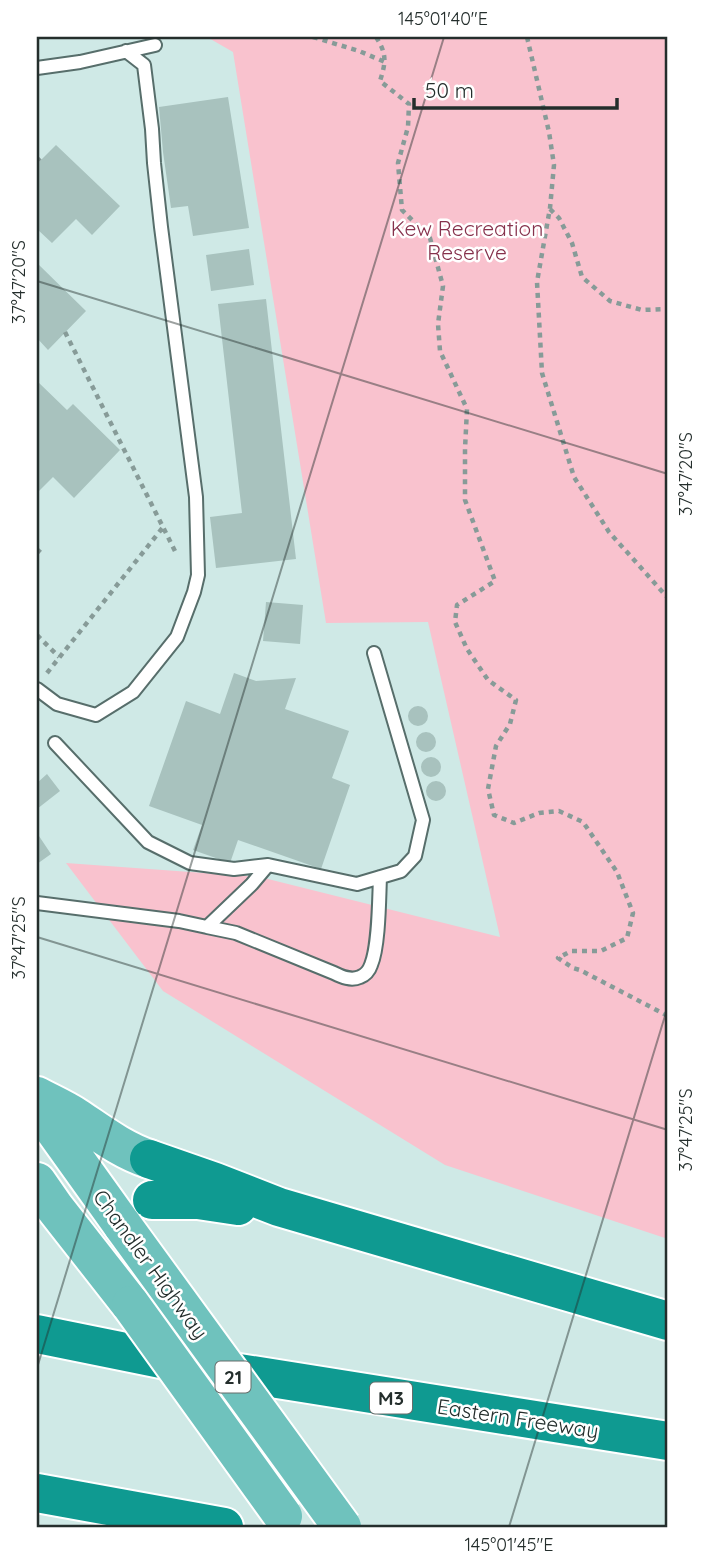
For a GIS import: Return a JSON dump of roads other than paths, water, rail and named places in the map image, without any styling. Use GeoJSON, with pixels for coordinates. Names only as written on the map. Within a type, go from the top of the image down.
{"type":"FeatureCollection","features":[{"type":"Feature","properties":{"kind":"highway"},"geometry":{"type":"LineString","coordinates":[[149,1158],[279,1208],[668,1321]]}},
{"type":"Feature","properties":{"kind":"highway"},"geometry":{"type":"LineString","coordinates":[[152,1200],[198,1200],[234,1206],[279,1208]]}},
{"type":"Feature","properties":{"kind":"highway","name":"Eastern Freeway"},"geometry":{"type":"LineString","coordinates":[[37,1334],[195,1366],[668,1441]]}},
{"type":"Feature","properties":{"kind":"highway"},"geometry":{"type":"LineString","coordinates":[[37,1493],[223,1527]]}},
{"type":"Feature","properties":{"kind":"main road"},"geometry":{"type":"LineString","coordinates":[[37,1098],[73,1115],[108,1139],[149,1158]]}},
{"type":"Feature","properties":{"kind":"main road","name":"Chandler Highway"},"geometry":{"type":"LineString","coordinates":[[37,1098],[50,1124],[116,1222],[342,1527]]}},
{"type":"Feature","properties":{"kind":"main road","name":"Chandler Highway"},"geometry":{"type":"LineString","coordinates":[[46,1195],[131,1305],[291,1527]]}},
{"type":"Feature","properties":{"kind":"main road"},"geometry":{"type":"LineString","coordinates":[[131,1305],[110,1234],[116,1222],[152,1200]]}},
{"type":"Feature","properties":{"kind":"lane"},"geometry":{"type":"LineString","coordinates":[[37,68],[80,62],[155,44]]}},
{"type":"Feature","properties":{"kind":"lane"},"geometry":{"type":"LineString","coordinates":[[37,689],[57,704],[96,715],[133,692],[177,637],[198,575],[196,497],[161,227],[144,65],[125,51]]}},
{"type":"Feature","properties":{"kind":"lane"},"geometry":{"type":"LineString","coordinates":[[55,743],[148,842],[190,863],[234,869],[268,865],[357,884],[401,871],[415,856],[424,820],[374,653]]}},
{"type":"Feature","properties":{"kind":"lane"},"geometry":{"type":"LineString","coordinates":[[207,927],[268,865]]}},
{"type":"Feature","properties":{"kind":"lane"},"geometry":{"type":"LineString","coordinates":[[37,903],[179,921],[236,933],[334,974],[358,979],[367,973],[372,963],[380,877]]}},
{"type":"Feature","properties":{"kind":"park label","name":"Kew Recreation Reserve"},"geometry":{"type":"Point","coordinates":[467,240]}}]}
